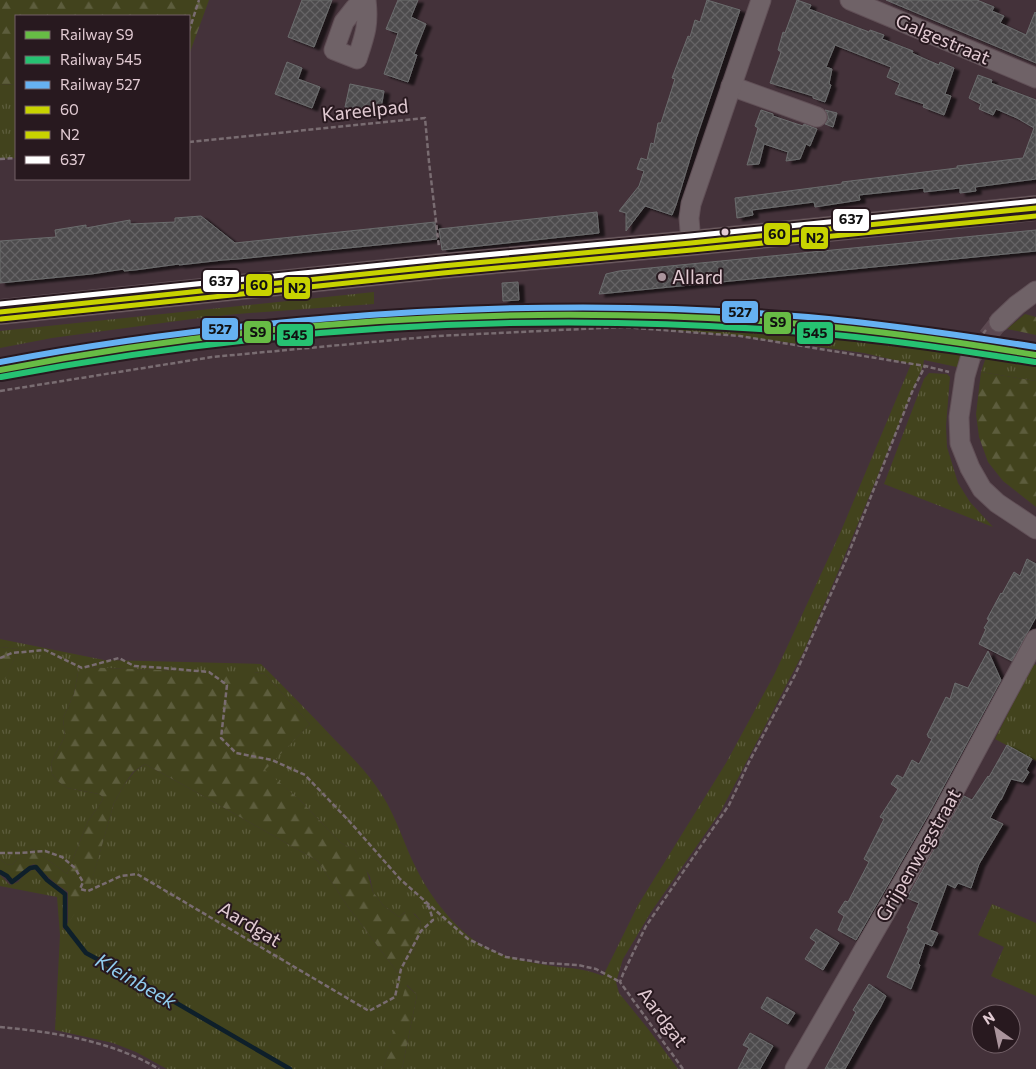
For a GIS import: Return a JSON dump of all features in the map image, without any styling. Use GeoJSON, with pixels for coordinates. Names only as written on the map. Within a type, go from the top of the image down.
{"type":"FeatureCollection","features":[{"type":"Feature","properties":{"kind":"main road"},"geometry":{"type":"LineString","coordinates":[[0,312],[442,266],[1036,208]]}},
{"type":"Feature","properties":{"kind":"street"},"geometry":{"type":"LineString","coordinates":[[691,243],[689,218],[691,204],[761,0]]}},
{"type":"Feature","properties":{"kind":"street","name":"Galgestraat"},"geometry":{"type":"LineString","coordinates":[[850,0],[1036,78]]}},
{"type":"Feature","properties":{"kind":"street"},"geometry":{"type":"LineString","coordinates":[[731,86],[817,117]]}},
{"type":"Feature","properties":{"kind":"street"},"geometry":{"type":"LineString","coordinates":[[999,328],[1017,305],[1036,291]]}},
{"type":"Feature","properties":{"kind":"street"},"geometry":{"type":"LineString","coordinates":[[974,363],[959,416],[960,443],[970,468],[982,489],[997,503],[1036,529]]}},
{"type":"Feature","properties":{"kind":"street","name":"Grijpenwegstraat"},"geometry":{"type":"LineString","coordinates":[[796,1069],[938,823],[1036,639]]}},
{"type":"Feature","properties":{"kind":"path"},"geometry":{"type":"LineString","coordinates":[[190,28],[199,0]]}},
{"type":"Feature","properties":{"kind":"path","name":"Kareelpad"},"geometry":{"type":"LineString","coordinates":[[190,142],[425,118],[442,266]]}},
{"type":"Feature","properties":{"kind":"path"},"geometry":{"type":"LineString","coordinates":[[0,159],[15,158]]}},
{"type":"Feature","properties":{"kind":"path"},"geometry":{"type":"LineString","coordinates":[[0,391],[212,357],[437,336],[623,327],[740,336],[925,366],[974,363],[999,328]]}},
{"type":"Feature","properties":{"kind":"path","name":"Aardgat"},"geometry":{"type":"LineString","coordinates":[[620,982],[646,926],[729,805],[749,762],[795,675],[846,560],[912,392],[925,366]]}},
{"type":"Feature","properties":{"kind":"path","name":"Aardgat"},"geometry":{"type":"LineString","coordinates":[[0,658],[12,653],[45,650],[82,668],[119,658],[134,666],[209,672],[227,685],[221,738],[236,753],[272,760],[305,775],[350,822],[400,880],[468,939],[506,957],[544,963],[578,965],[596,969],[620,982],[684,1069]]}},
{"type":"Feature","properties":{"kind":"path","name":"Aardgat"},"geometry":{"type":"LineString","coordinates":[[0,852],[20,854],[45,852],[62,857],[75,868],[82,882],[80,889],[88,891],[121,876],[137,874],[369,1011],[395,997],[401,969],[422,931],[433,920],[424,900]]}},
{"type":"Feature","properties":{"kind":"path"},"geometry":{"type":"LineString","coordinates":[[0,1027],[73,1037],[116,1049],[159,1069]]}},
{"type":"Feature","properties":{"kind":"green space"},"geometry":{"type":"Polygon","coordinates":[[[0,0],[209,0],[190,52],[190,15],[15,15],[15,85],[0,84],[0,0]]]}},
{"type":"Feature","properties":{"kind":"green space"},"geometry":{"type":"Polygon","coordinates":[[[0,84],[15,85],[15,158],[0,159],[0,84]]]}},
{"type":"Feature","properties":{"kind":"green space"},"geometry":{"type":"Polygon","coordinates":[[[374,292],[374,304],[192,319],[52,338],[0,348],[0,331],[374,292]]]}},
{"type":"Feature","properties":{"kind":"green space"},"geometry":{"type":"Polygon","coordinates":[[[1025,314],[1036,317],[1036,335],[1007,329],[1025,314]]]}},
{"type":"Feature","properties":{"kind":"green space"},"geometry":{"type":"Polygon","coordinates":[[[626,326],[705,326],[837,336],[964,354],[957,367],[924,360],[804,651],[721,811],[651,912],[623,959],[616,982],[619,993],[678,1069],[402,1069],[417,995],[407,985],[383,1069],[167,1069],[136,1052],[113,1043],[55,1030],[60,935],[57,897],[0,886],[0,875],[10,885],[18,882],[26,873],[34,869],[63,894],[63,930],[89,890],[114,803],[134,772],[145,764],[318,861],[348,907],[398,973],[416,947],[421,924],[415,914],[405,912],[399,917],[383,905],[373,892],[370,877],[355,850],[341,843],[300,800],[264,770],[310,724],[265,674],[254,672],[79,667],[74,694],[63,718],[65,736],[51,763],[52,774],[67,788],[99,794],[103,797],[102,801],[88,821],[67,874],[33,849],[24,852],[12,865],[6,864],[0,859],[0,679],[5,678],[19,649],[0,647],[0,639],[104,660],[261,664],[354,759],[372,780],[392,813],[412,861],[423,881],[445,912],[463,931],[483,946],[510,957],[539,964],[592,972],[603,976],[638,905],[726,763],[774,675],[841,531],[911,364],[864,353],[740,336],[626,326]]]}},
{"type":"Feature","properties":{"kind":"green space"},"geometry":{"type":"Polygon","coordinates":[[[986,357],[1036,365],[1036,381],[981,372],[986,357]]]}},
{"type":"Feature","properties":{"kind":"green space"},"geometry":{"type":"Polygon","coordinates":[[[981,372],[1036,381],[1036,507],[1003,481],[988,462],[979,437],[976,414],[981,372]]]}},
{"type":"Feature","properties":{"kind":"green space"},"geometry":{"type":"Polygon","coordinates":[[[929,373],[947,374],[950,377],[946,426],[947,447],[958,483],[970,502],[993,527],[884,484],[924,379],[929,373]]]}},
{"type":"Feature","properties":{"kind":"green space"},"geometry":{"type":"Polygon","coordinates":[[[0,647],[19,649],[5,679],[0,679],[0,647]]]}},
{"type":"Feature","properties":{"kind":"green space"},"geometry":{"type":"Polygon","coordinates":[[[1033,664],[1036,665],[1036,761],[995,739],[1033,664]]]}},
{"type":"Feature","properties":{"kind":"green space"},"geometry":{"type":"Polygon","coordinates":[[[79,667],[254,672],[265,674],[310,724],[265,770],[300,800],[341,843],[355,850],[365,865],[373,892],[383,905],[399,917],[409,909],[420,920],[421,924],[416,947],[398,973],[348,907],[318,861],[145,764],[133,772],[114,803],[89,891],[68,924],[68,892],[34,864],[12,879],[0,870],[0,859],[6,864],[12,865],[24,852],[33,849],[67,874],[88,821],[102,801],[103,797],[99,794],[67,788],[52,774],[51,763],[65,736],[63,718],[74,694],[79,667]]]}},
{"type":"Feature","properties":{"kind":"green space"},"geometry":{"type":"Polygon","coordinates":[[[992,904],[1036,923],[1036,996],[991,976],[1004,947],[978,935],[992,904]]]}},
{"type":"Feature","properties":{"kind":"green space"},"geometry":{"type":"Polygon","coordinates":[[[406,985],[417,995],[402,1069],[383,1069],[406,985]]]}},
{"type":"Feature","properties":{"kind":"building"},"geometry":{"type":"Polygon","coordinates":[[[302,0],[332,0],[314,47],[288,37],[302,0]]]}},
{"type":"Feature","properties":{"kind":"building"},"geometry":{"type":"Polygon","coordinates":[[[398,0],[418,0],[411,17],[426,24],[414,54],[417,55],[408,82],[384,74],[398,33],[386,29],[398,0]]]}},
{"type":"Feature","properties":{"kind":"building"},"geometry":{"type":"Polygon","coordinates":[[[707,0],[740,10],[696,139],[676,205],[672,215],[645,206],[626,231],[626,213],[619,211],[639,186],[644,171],[637,169],[641,158],[647,160],[651,143],[654,144],[658,123],[661,123],[675,79],[672,78],[688,36],[690,37],[695,20],[700,22],[707,0]]]}},
{"type":"Feature","properties":{"kind":"building"},"geometry":{"type":"Polygon","coordinates":[[[797,0],[811,5],[809,9],[869,32],[870,30],[884,35],[882,39],[913,51],[912,53],[939,65],[940,62],[954,68],[945,94],[951,96],[944,115],[923,107],[924,104],[895,94],[900,83],[887,77],[891,67],[835,45],[826,67],[832,69],[829,84],[831,85],[825,102],[813,98],[813,96],[770,83],[781,52],[778,50],[783,32],[785,33],[797,0]]]}},
{"type":"Feature","properties":{"kind":"building"},"geometry":{"type":"Polygon","coordinates":[[[886,0],[977,0],[994,7],[992,11],[1004,16],[1000,23],[1026,35],[1035,12],[1036,63],[886,0]]]}},
{"type":"Feature","properties":{"kind":"building"},"geometry":{"type":"Polygon","coordinates":[[[287,62],[302,68],[298,79],[320,87],[312,108],[275,94],[287,62]]]}},
{"type":"Feature","properties":{"kind":"building"},"geometry":{"type":"Polygon","coordinates":[[[978,75],[992,80],[991,83],[1036,100],[1036,179],[975,187],[976,191],[960,193],[960,188],[924,192],[924,188],[859,195],[860,200],[815,207],[814,202],[752,210],[753,215],[737,218],[735,198],[1023,158],[1034,128],[996,109],[993,115],[979,109],[981,104],[969,98],[978,75]]]}},
{"type":"Feature","properties":{"kind":"building"},"geometry":{"type":"Polygon","coordinates":[[[350,84],[384,91],[380,114],[345,107],[350,84]]]}},
{"type":"Feature","properties":{"kind":"building"},"geometry":{"type":"Polygon","coordinates":[[[761,110],[773,114],[773,116],[817,129],[810,146],[806,144],[800,159],[786,161],[788,152],[764,144],[759,164],[747,165],[758,128],[755,126],[761,110]]]}},
{"type":"Feature","properties":{"kind":"building"},"geometry":{"type":"Polygon","coordinates":[[[825,110],[837,113],[833,127],[825,124],[828,116],[825,110]]]}},
{"type":"Feature","properties":{"kind":"building"},"geometry":{"type":"Polygon","coordinates":[[[597,212],[599,233],[442,250],[439,229],[597,212]]]}},
{"type":"Feature","properties":{"kind":"building"},"geometry":{"type":"Polygon","coordinates":[[[201,216],[235,243],[435,222],[437,239],[135,270],[124,271],[124,269],[0,283],[0,241],[56,237],[55,230],[86,225],[86,228],[130,220],[130,224],[175,222],[175,218],[201,216]]]}},
{"type":"Feature","properties":{"kind":"building"},"geometry":{"type":"Polygon","coordinates":[[[1036,230],[1036,251],[599,294],[606,274],[619,271],[1036,230]]]}},
{"type":"Feature","properties":{"kind":"building"},"geometry":{"type":"Polygon","coordinates":[[[518,282],[519,300],[503,301],[502,283],[518,282]]]}},
{"type":"Feature","properties":{"kind":"building"},"geometry":{"type":"Polygon","coordinates":[[[1027,559],[1036,564],[1036,617],[1012,661],[979,644],[986,629],[984,628],[989,620],[987,619],[1001,593],[1014,572],[1020,576],[1027,559]]]}},
{"type":"Feature","properties":{"kind":"building"},"geometry":{"type":"Polygon","coordinates":[[[988,651],[1001,680],[927,817],[856,940],[838,930],[844,916],[838,912],[845,901],[848,902],[869,862],[864,859],[884,819],[880,817],[898,789],[891,784],[897,775],[903,778],[912,760],[919,764],[932,739],[927,735],[946,697],[950,699],[955,683],[968,688],[988,651]]]}},
{"type":"Feature","properties":{"kind":"building"},"geometry":{"type":"Polygon","coordinates":[[[1007,745],[1032,759],[1026,770],[1029,772],[1023,782],[1011,779],[990,818],[1003,824],[979,864],[971,888],[958,883],[955,888],[947,884],[930,930],[938,933],[932,946],[925,943],[918,964],[920,965],[911,989],[887,977],[919,903],[907,898],[964,796],[972,800],[989,777],[1007,745]]]}},
{"type":"Feature","properties":{"kind":"building"},"geometry":{"type":"Polygon","coordinates":[[[816,929],[839,943],[823,970],[805,959],[816,942],[810,938],[816,929]]]}},
{"type":"Feature","properties":{"kind":"building"},"geometry":{"type":"Polygon","coordinates":[[[869,984],[886,996],[880,1008],[845,1069],[825,1069],[856,1012],[853,1010],[869,984]]]}},
{"type":"Feature","properties":{"kind":"building"},"geometry":{"type":"Polygon","coordinates":[[[767,997],[795,1013],[788,1024],[761,1008],[767,997]]]}},
{"type":"Feature","properties":{"kind":"building"},"geometry":{"type":"Polygon","coordinates":[[[750,1033],[773,1046],[760,1069],[738,1069],[749,1048],[743,1045],[750,1033]]]}},
{"type":"Feature","properties":{"kind":"waterway","name":"Kleinbeek"},"geometry":{"type":"LineString","coordinates":[[0,872],[12,882],[30,868],[36,867],[47,880],[65,894],[65,926],[86,953],[142,983],[290,1069]]}},
{"type":"Feature","properties":{"kind":"tunnel"},"geometry":{"type":"LineString","coordinates":[[970,359],[999,322]]}},
{"type":"Feature","properties":{"kind":"rail line","name":"527"},"geometry":{"type":"LineString","coordinates":[[0,362],[124,341],[207,330],[451,310],[570,307],[689,309],[808,317],[922,330],[1036,347]]}},
{"type":"Feature","properties":{"kind":"rail line","name":"S9"},"geometry":{"type":"LineString","coordinates":[[0,370],[199,338],[299,327],[500,316],[601,315],[702,318],[802,324],[920,337],[1036,355]]}},
{"type":"Feature","properties":{"kind":"rail line","name":"545"},"geometry":{"type":"LineString","coordinates":[[1,377],[100,360],[300,335],[501,323],[702,326],[802,332],[890,341],[1035,362]]}},
{"type":"Feature","properties":{"kind":"transit line","name":"637"},"geometry":{"type":"LineString","coordinates":[[0,304],[1035,201]]}},
{"type":"Feature","properties":{"kind":"transit line","name":"60"},"geometry":{"type":"LineString","coordinates":[[0,312],[442,266],[1036,208]]}},
{"type":"Feature","properties":{"kind":"transit line","name":"N2"},"geometry":{"type":"LineString","coordinates":[[1,319],[443,273],[1036,216]]}},
{"type":"Feature","properties":{"kind":"place","name":"Allard"},"geometry":{"type":"Point","coordinates":[662,277]}}]}
